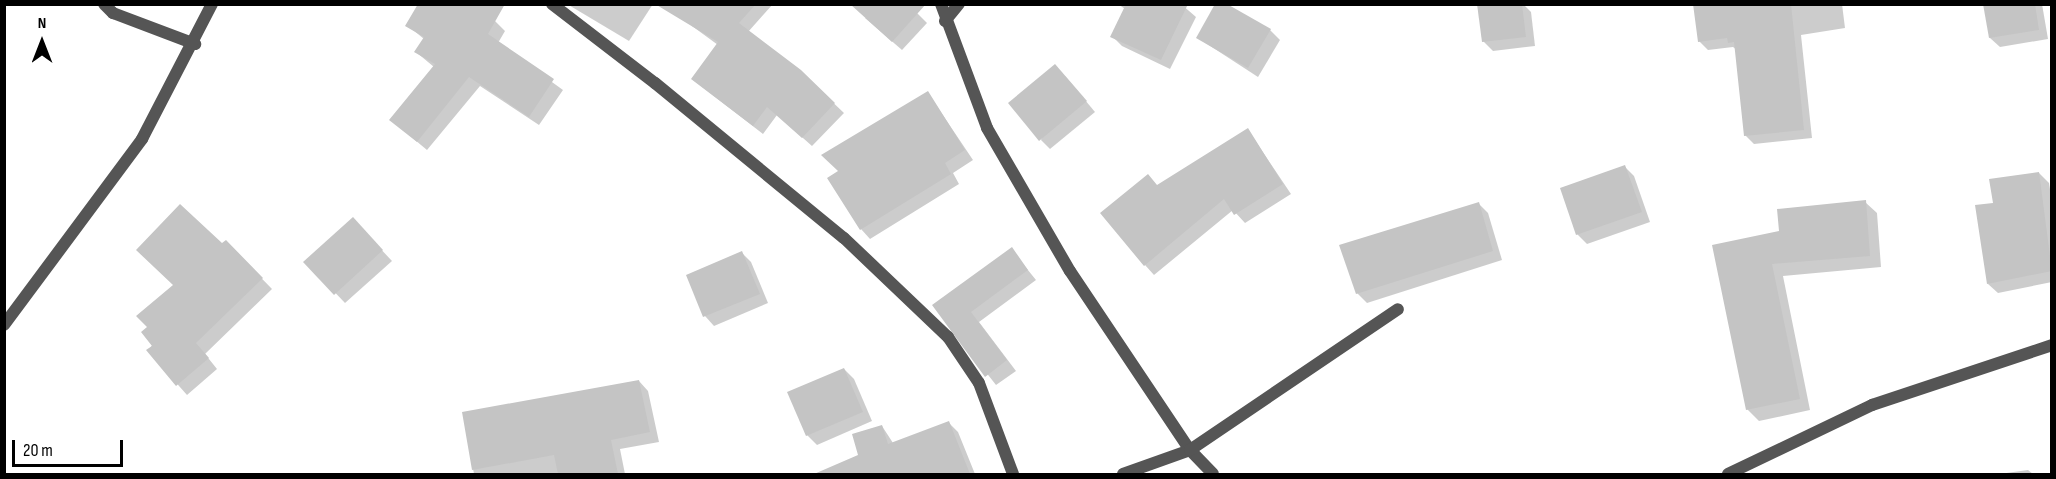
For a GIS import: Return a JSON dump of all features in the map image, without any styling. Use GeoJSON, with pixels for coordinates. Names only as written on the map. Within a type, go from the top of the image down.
{"type":"FeatureCollection","features":[{"type":"Feature","properties":{"kind":"street"},"geometry":{"type":"LineString","coordinates":[[104,4],[113,13],[195,44]]}},
{"type":"Feature","properties":{"kind":"street"},"geometry":{"type":"LineString","coordinates":[[4,325],[142,139],[195,44],[212,4]]}},
{"type":"Feature","properties":{"kind":"street"},"geometry":{"type":"LineString","coordinates":[[552,4],[655,83],[844,238],[948,337],[979,383],[1013,474]]}},
{"type":"Feature","properties":{"kind":"street"},"geometry":{"type":"LineString","coordinates":[[941,4],[945,21],[987,128],[1070,271],[1190,450],[1214,474]]}},
{"type":"Feature","properties":{"kind":"street"},"geometry":{"type":"LineString","coordinates":[[945,21],[959,4]]}},
{"type":"Feature","properties":{"kind":"street"},"geometry":{"type":"LineString","coordinates":[[1123,474],[1190,450],[1398,309]]}},
{"type":"Feature","properties":{"kind":"street"},"geometry":{"type":"LineString","coordinates":[[1728,474],[1872,405],[2052,345]]}},
{"type":"Feature","properties":{"kind":"building"},"geometry":{"type":"Polygon","coordinates":[[[418,4],[505,4],[488,34],[554,79],[529,117],[469,77],[417,142],[389,120],[435,64],[414,52],[424,37],[405,26],[418,4]]]}},
{"type":"Feature","properties":{"kind":"building"},"geometry":{"type":"Polygon","coordinates":[[[655,4],[756,4],[739,23],[801,70],[835,103],[802,138],[767,107],[753,126],[691,79],[718,42],[655,4]]]}},
{"type":"Feature","properties":{"kind":"building"},"geometry":{"type":"Polygon","coordinates":[[[850,4],[926,4],[892,42],[850,4]]]}},
{"type":"Feature","properties":{"kind":"building"},"geometry":{"type":"Polygon","coordinates":[[[1126,4],[1188,4],[1161,60],[1110,37],[1126,4]]]}},
{"type":"Feature","properties":{"kind":"building"},"geometry":{"type":"Polygon","coordinates":[[[1215,4],[1227,4],[1271,29],[1248,68],[1196,38],[1215,4]]]}},
{"type":"Feature","properties":{"kind":"building"},"geometry":{"type":"Polygon","coordinates":[[[1477,4],[1522,4],[1526,37],[1482,42],[1477,4]]]}},
{"type":"Feature","properties":{"kind":"building"},"geometry":{"type":"Polygon","coordinates":[[[1693,4],[1791,4],[1804,130],[1744,136],[1734,42],[1728,43],[1727,38],[1698,42],[1693,4]]]}},
{"type":"Feature","properties":{"kind":"building"},"geometry":{"type":"Polygon","coordinates":[[[1983,4],[2035,4],[2039,30],[1989,38],[1983,4]]]}},
{"type":"Feature","properties":{"kind":"building"},"geometry":{"type":"Polygon","coordinates":[[[1055,64],[1087,101],[1039,141],[1008,103],[1055,64]]]}},
{"type":"Feature","properties":{"kind":"building"},"geometry":{"type":"Polygon","coordinates":[[[928,91],[965,150],[945,163],[951,174],[860,230],[827,178],[838,171],[821,155],[928,91]]]}},
{"type":"Feature","properties":{"kind":"building"},"geometry":{"type":"Polygon","coordinates":[[[1248,128],[1283,184],[1234,215],[1224,199],[1144,266],[1100,213],[1148,174],[1157,185],[1248,128]]]}},
{"type":"Feature","properties":{"kind":"building"},"geometry":{"type":"Polygon","coordinates":[[[1625,165],[1642,212],[1576,235],[1560,188],[1625,165]]]}},
{"type":"Feature","properties":{"kind":"building"},"geometry":{"type":"Polygon","coordinates":[[[2039,172],[2052,271],[1987,284],[1975,205],[1993,203],[1989,179],[2039,172]]]}},
{"type":"Feature","properties":{"kind":"building"},"geometry":{"type":"Polygon","coordinates":[[[1866,200],[1870,256],[1772,264],[1800,399],[1746,410],[1712,245],[1779,231],[1777,209],[1866,200]]]}},
{"type":"Feature","properties":{"kind":"building"},"geometry":{"type":"Polygon","coordinates":[[[1479,202],[1493,251],[1356,294],[1339,245],[1479,202]]]}},
{"type":"Feature","properties":{"kind":"building"},"geometry":{"type":"Polygon","coordinates":[[[180,204],[222,243],[226,240],[263,278],[196,343],[209,358],[176,386],[146,350],[152,346],[141,332],[147,327],[136,316],[173,285],[136,250],[180,204]]]}},
{"type":"Feature","properties":{"kind":"building"},"geometry":{"type":"Polygon","coordinates":[[[353,217],[383,250],[334,295],[303,262],[353,217]]]}},
{"type":"Feature","properties":{"kind":"building"},"geometry":{"type":"Polygon","coordinates":[[[1012,247],[1028,270],[971,312],[1007,360],[985,377],[932,305],[1012,247]]]}},
{"type":"Feature","properties":{"kind":"building"},"geometry":{"type":"Polygon","coordinates":[[[742,251],[760,294],[703,317],[686,275],[742,251]]]}},
{"type":"Feature","properties":{"kind":"building"},"geometry":{"type":"Polygon","coordinates":[[[844,368],[863,412],[806,436],[787,392],[844,368]]]}},
{"type":"Feature","properties":{"kind":"building"},"geometry":{"type":"Polygon","coordinates":[[[639,380],[650,432],[611,440],[618,474],[558,474],[554,455],[472,470],[462,412],[639,380]]]}},
{"type":"Feature","properties":{"kind":"building"},"geometry":{"type":"Polygon","coordinates":[[[949,421],[970,474],[814,474],[858,455],[852,434],[882,425],[888,444],[949,421]]]}}]}
